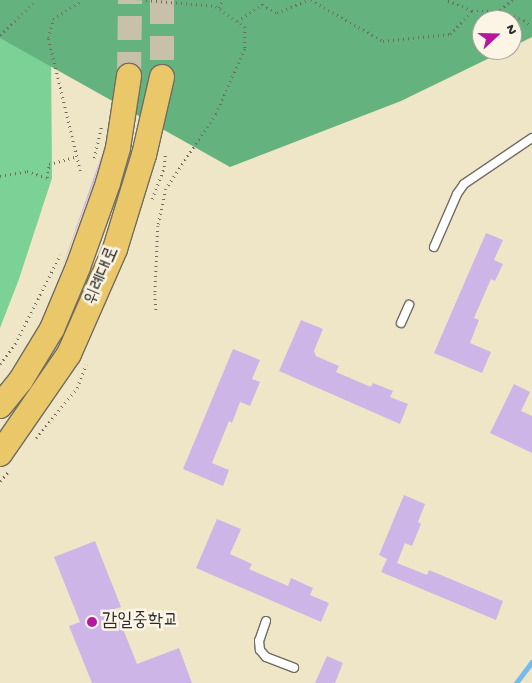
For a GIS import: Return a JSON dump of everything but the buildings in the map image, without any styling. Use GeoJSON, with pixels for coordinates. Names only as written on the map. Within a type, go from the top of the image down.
{"type":"FeatureCollection","features":[{"type":"Feature","properties":{"kind":"main road","name":"위례대로"},"geometry":{"type":"LineString","coordinates":[[0,406],[21,380],[52,329],[78,267],[108,183],[118,148],[129,76]]}},
{"type":"Feature","properties":{"kind":"main road","name":"위례대로"},"geometry":{"type":"LineString","coordinates":[[0,454],[69,354],[115,249],[144,154],[162,78]]}},
{"type":"Feature","properties":{"kind":"lane"},"geometry":{"type":"LineString","coordinates":[[434,247],[456,194],[464,184],[532,138]]}},
{"type":"Feature","properties":{"kind":"lane"},"geometry":{"type":"LineString","coordinates":[[401,323],[409,305]]}},
{"type":"Feature","properties":{"kind":"lane"},"geometry":{"type":"LineString","coordinates":[[266,622],[259,641],[260,650],[266,658],[294,668]]}},
{"type":"Feature","properties":{"kind":"path"},"geometry":{"type":"LineString","coordinates":[[0,35],[36,0]]}},
{"type":"Feature","properties":{"kind":"path"},"geometry":{"type":"LineString","coordinates":[[80,171],[48,38],[53,19],[82,0]]}},
{"type":"Feature","properties":{"kind":"path"},"geometry":{"type":"LineString","coordinates":[[146,0],[218,8],[245,27],[245,49],[216,114],[166,189],[158,226],[156,310]]}},
{"type":"Feature","properties":{"kind":"path"},"geometry":{"type":"LineString","coordinates":[[218,8],[222,0]]}},
{"type":"Feature","properties":{"kind":"path"},"geometry":{"type":"LineString","coordinates":[[262,0],[262,5]]}},
{"type":"Feature","properties":{"kind":"path"},"geometry":{"type":"LineString","coordinates":[[262,5],[277,13],[310,0],[383,41],[450,34],[472,11],[446,0]]}},
{"type":"Feature","properties":{"kind":"path"},"geometry":{"type":"LineString","coordinates":[[501,10],[512,0]]}},
{"type":"Feature","properties":{"kind":"path"},"geometry":{"type":"LineString","coordinates":[[237,21],[262,5]]}},
{"type":"Feature","properties":{"kind":"path"},"geometry":{"type":"LineString","coordinates":[[92,166],[101,125]]}},
{"type":"Feature","properties":{"kind":"path"},"geometry":{"type":"LineString","coordinates":[[0,176],[28,171],[47,178],[49,164],[76,156]]}},
{"type":"Feature","properties":{"kind":"path"},"geometry":{"type":"LineString","coordinates":[[0,364],[15,344],[63,249]]}},
{"type":"Feature","properties":{"kind":"green space"},"geometry":{"type":"Polygon","coordinates":[[[0,0],[51,46],[52,178],[19,279],[0,328],[0,0]]]}},
{"type":"Feature","properties":{"kind":"green space"},"geometry":{"type":"Polygon","coordinates":[[[0,0],[532,0],[532,37],[522,42],[522,10],[472,10],[472,60],[485,60],[401,101],[230,167],[0,38],[0,0]]]}},
{"type":"Feature","properties":{"kind":"waterway"},"geometry":{"type":"LineString","coordinates":[[516,683],[532,662]]}},
{"type":"Feature","properties":{"kind":"tunnel"},"geometry":{"type":"LineString","coordinates":[[129,76],[130,0]]}},
{"type":"Feature","properties":{"kind":"tunnel"},"geometry":{"type":"LineString","coordinates":[[162,0],[162,77]]}},
{"type":"Feature","properties":{"kind":"place","name":"감일중학교"},"geometry":{"type":"Point","coordinates":[92,622]}}]}
